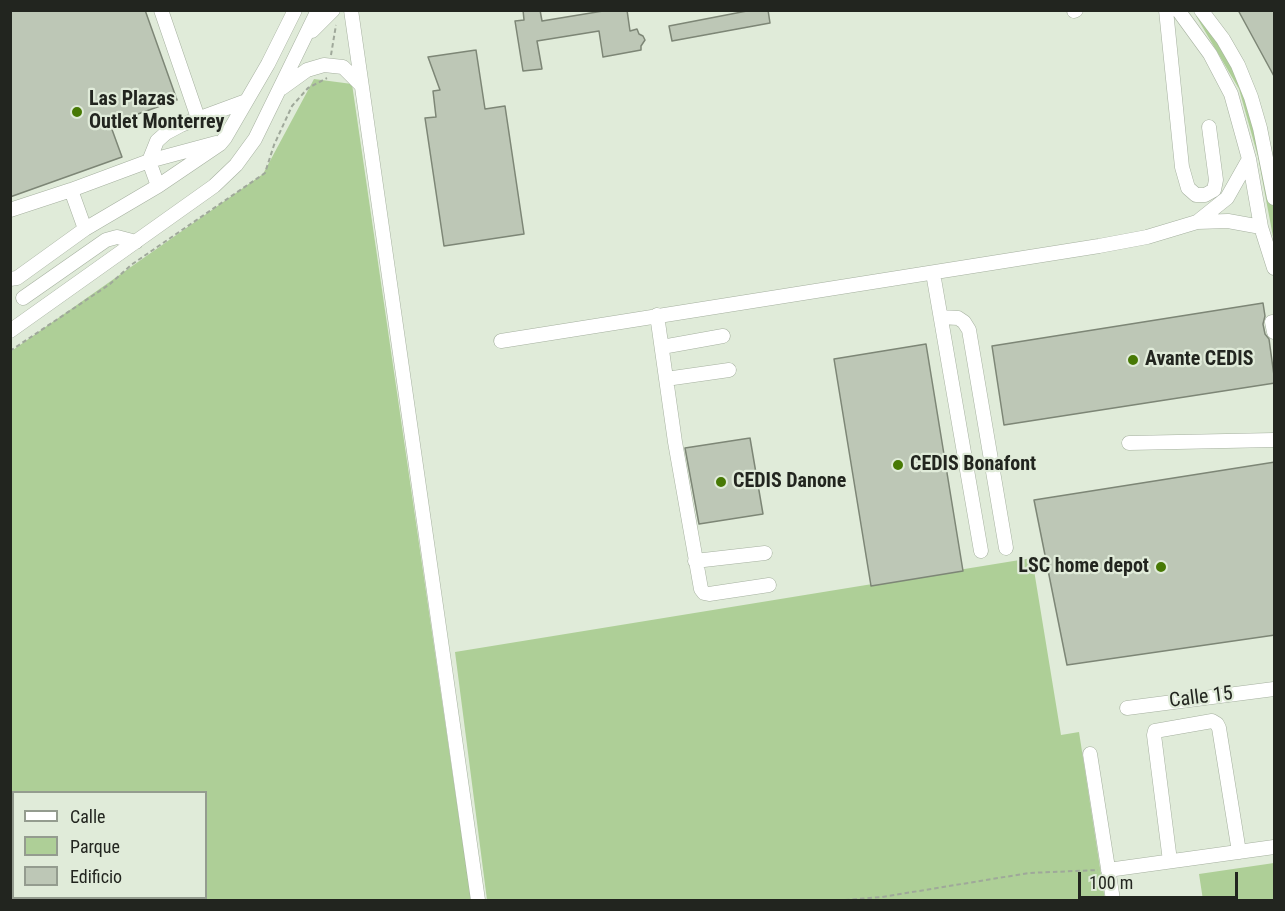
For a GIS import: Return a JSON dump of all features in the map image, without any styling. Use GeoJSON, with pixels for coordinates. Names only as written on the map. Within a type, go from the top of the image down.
{"type":"FeatureCollection","features":[{"type":"Feature","properties":{"kind":"street"},"geometry":{"type":"LineString","coordinates":[[161,10],[198,118]]}},
{"type":"Feature","properties":{"kind":"street"},"geometry":{"type":"LineString","coordinates":[[10,279],[17,278],[85,230],[158,186],[224,141],[268,64],[295,10]]}},
{"type":"Feature","properties":{"kind":"street"},"geometry":{"type":"LineString","coordinates":[[11,329],[69,291],[214,186],[236,165],[255,139],[318,10]]}},
{"type":"Feature","properties":{"kind":"street"},"geometry":{"type":"LineString","coordinates":[[306,37],[333,10]]}},
{"type":"Feature","properties":{"kind":"street"},"geometry":{"type":"LineString","coordinates":[[351,10],[478,900]]}},
{"type":"Feature","properties":{"kind":"street"},"geometry":{"type":"LineString","coordinates":[[1166,10],[1182,167],[1188,188],[1196,195],[1204,195],[1214,189],[1216,180],[1209,127]]}},
{"type":"Feature","properties":{"kind":"street"},"geometry":{"type":"LineString","coordinates":[[1178,10],[1196,33],[1231,94],[1249,159],[1261,227],[1275,268]]}},
{"type":"Feature","properties":{"kind":"street"},"geometry":{"type":"LineString","coordinates":[[1201,10],[1223,39],[1238,65],[1251,97],[1275,198]]}},
{"type":"Feature","properties":{"kind":"street"},"geometry":{"type":"LineString","coordinates":[[281,89],[308,70],[324,65],[343,67],[361,85]]}},
{"type":"Feature","properties":{"kind":"street"},"geometry":{"type":"LineString","coordinates":[[158,186],[149,161],[157,141],[166,133],[198,118],[246,101]]}},
{"type":"Feature","properties":{"kind":"street"},"geometry":{"type":"LineString","coordinates":[[10,210],[149,161],[224,141]]}},
{"type":"Feature","properties":{"kind":"street"},"geometry":{"type":"LineString","coordinates":[[1197,222],[1227,198],[1249,159]]}},
{"type":"Feature","properties":{"kind":"street"},"geometry":{"type":"LineString","coordinates":[[71,190],[85,230]]}},
{"type":"Feature","properties":{"kind":"street"},"geometry":{"type":"LineString","coordinates":[[501,341],[1099,246],[1147,237],[1197,222],[1227,221],[1261,227]]}},
{"type":"Feature","properties":{"kind":"street"},"geometry":{"type":"LineString","coordinates":[[17,298],[106,240],[117,237],[136,242]]}},
{"type":"Feature","properties":{"kind":"street"},"geometry":{"type":"LineString","coordinates":[[933,273],[981,551]]}},
{"type":"Feature","properties":{"kind":"street"},"geometry":{"type":"LineString","coordinates":[[17,298],[69,291]]}},
{"type":"Feature","properties":{"kind":"street"},"geometry":{"type":"LineString","coordinates":[[657,315],[699,582],[704,593],[769,585]]}},
{"type":"Feature","properties":{"kind":"street"},"geometry":{"type":"LineString","coordinates":[[941,317],[958,318],[969,330],[1006,548]]}},
{"type":"Feature","properties":{"kind":"street"},"geometry":{"type":"LineString","coordinates":[[662,348],[723,336]]}},
{"type":"Feature","properties":{"kind":"street"},"geometry":{"type":"LineString","coordinates":[[666,379],[729,370]]}},
{"type":"Feature","properties":{"kind":"street"},"geometry":{"type":"LineString","coordinates":[[1129,443],[1275,440]]}},
{"type":"Feature","properties":{"kind":"street"},"geometry":{"type":"LineString","coordinates":[[695,561],[765,553]]}},
{"type":"Feature","properties":{"kind":"street","name":"Calle 15"},"geometry":{"type":"LineString","coordinates":[[1126,708],[1275,688]]}},
{"type":"Feature","properties":{"kind":"street"},"geometry":{"type":"LineString","coordinates":[[1170,861],[1155,731],[1212,721],[1220,728],[1239,852]]}},
{"type":"Feature","properties":{"kind":"street"},"geometry":{"type":"LineString","coordinates":[[1090,754],[1113,900]]}},
{"type":"Feature","properties":{"kind":"street"},"geometry":{"type":"LineString","coordinates":[[1108,870],[1275,847]]}},
{"type":"Feature","properties":{"kind":"path"},"geometry":{"type":"LineString","coordinates":[[845,900],[882,897],[1029,873],[1108,870]]}},
{"type":"Feature","properties":{"kind":"green space"},"geometry":{"type":"Polygon","coordinates":[[[1202,13],[1246,88],[1263,150],[1274,205],[1274,242],[1258,157],[1239,89],[1196,16],[1202,13]]]}},
{"type":"Feature","properties":{"kind":"green space"},"geometry":{"type":"Polygon","coordinates":[[[314,79],[352,84],[471,900],[11,900],[10,352],[263,174],[314,79]]]}},
{"type":"Feature","properties":{"kind":"green space"},"geometry":{"type":"Polygon","coordinates":[[[1032,558],[1061,735],[1079,732],[1105,900],[487,900],[455,652],[1032,558]]]}},
{"type":"Feature","properties":{"kind":"green space"},"geometry":{"type":"Polygon","coordinates":[[[1274,863],[1274,900],[1203,900],[1199,874],[1274,863]]]}},
{"type":"Feature","properties":{"kind":"building","name":"Las Plazas Outlet Monterrey"},"geometry":{"type":"Polygon","coordinates":[[[10,10],[145,10],[177,100],[110,124],[122,157],[10,197],[10,10]]]}},
{"type":"Feature","properties":{"kind":"building"},"geometry":{"type":"Polygon","coordinates":[[[523,10],[540,10],[542,21],[609,10],[627,10],[630,31],[637,29],[645,40],[641,50],[603,57],[599,31],[537,41],[542,69],[523,71],[515,21],[524,20],[523,10]]]}},
{"type":"Feature","properties":{"kind":"building"},"geometry":{"type":"Polygon","coordinates":[[[752,10],[768,10],[770,23],[672,41],[669,26],[752,10]]]}},
{"type":"Feature","properties":{"kind":"building"},"geometry":{"type":"Polygon","coordinates":[[[1238,10],[1275,10],[1275,78],[1238,10]]]}},
{"type":"Feature","properties":{"kind":"building"},"geometry":{"type":"Polygon","coordinates":[[[476,50],[485,109],[505,106],[524,234],[444,246],[425,118],[436,117],[433,91],[440,90],[428,57],[476,50]]]}},
{"type":"Feature","properties":{"kind":"building","name":"Avante CEDIS"},"geometry":{"type":"Polygon","coordinates":[[[1263,303],[1265,316],[1263,324],[1265,334],[1269,339],[1275,383],[1004,425],[992,346],[1263,303]]]}},
{"type":"Feature","properties":{"kind":"building","name":"CEDIS Bonafont"},"geometry":{"type":"Polygon","coordinates":[[[926,344],[963,571],[871,586],[834,359],[926,344]]]}},
{"type":"Feature","properties":{"kind":"building","name":"CEDIS Danone"},"geometry":{"type":"Polygon","coordinates":[[[750,438],[763,514],[699,524],[685,448],[750,438]]]}},
{"type":"Feature","properties":{"kind":"building","name":"LSC home depot"},"geometry":{"type":"Polygon","coordinates":[[[1275,462],[1275,635],[1067,665],[1034,500],[1275,462]]]}},
{"type":"Feature","properties":{"kind":"place","name":"Las Plazas Outlet Monterrey"},"geometry":{"type":"Point","coordinates":[77,112]}},
{"type":"Feature","properties":{"kind":"place","name":"Avante CEDIS"},"geometry":{"type":"Point","coordinates":[1133,360]}},
{"type":"Feature","properties":{"kind":"place","name":"CEDIS Bonafont"},"geometry":{"type":"Point","coordinates":[898,465]}},
{"type":"Feature","properties":{"kind":"place","name":"CEDIS Danone"},"geometry":{"type":"Point","coordinates":[721,482]}},
{"type":"Feature","properties":{"kind":"place","name":"LSC home depot"},"geometry":{"type":"Point","coordinates":[1161,567]}}]}
